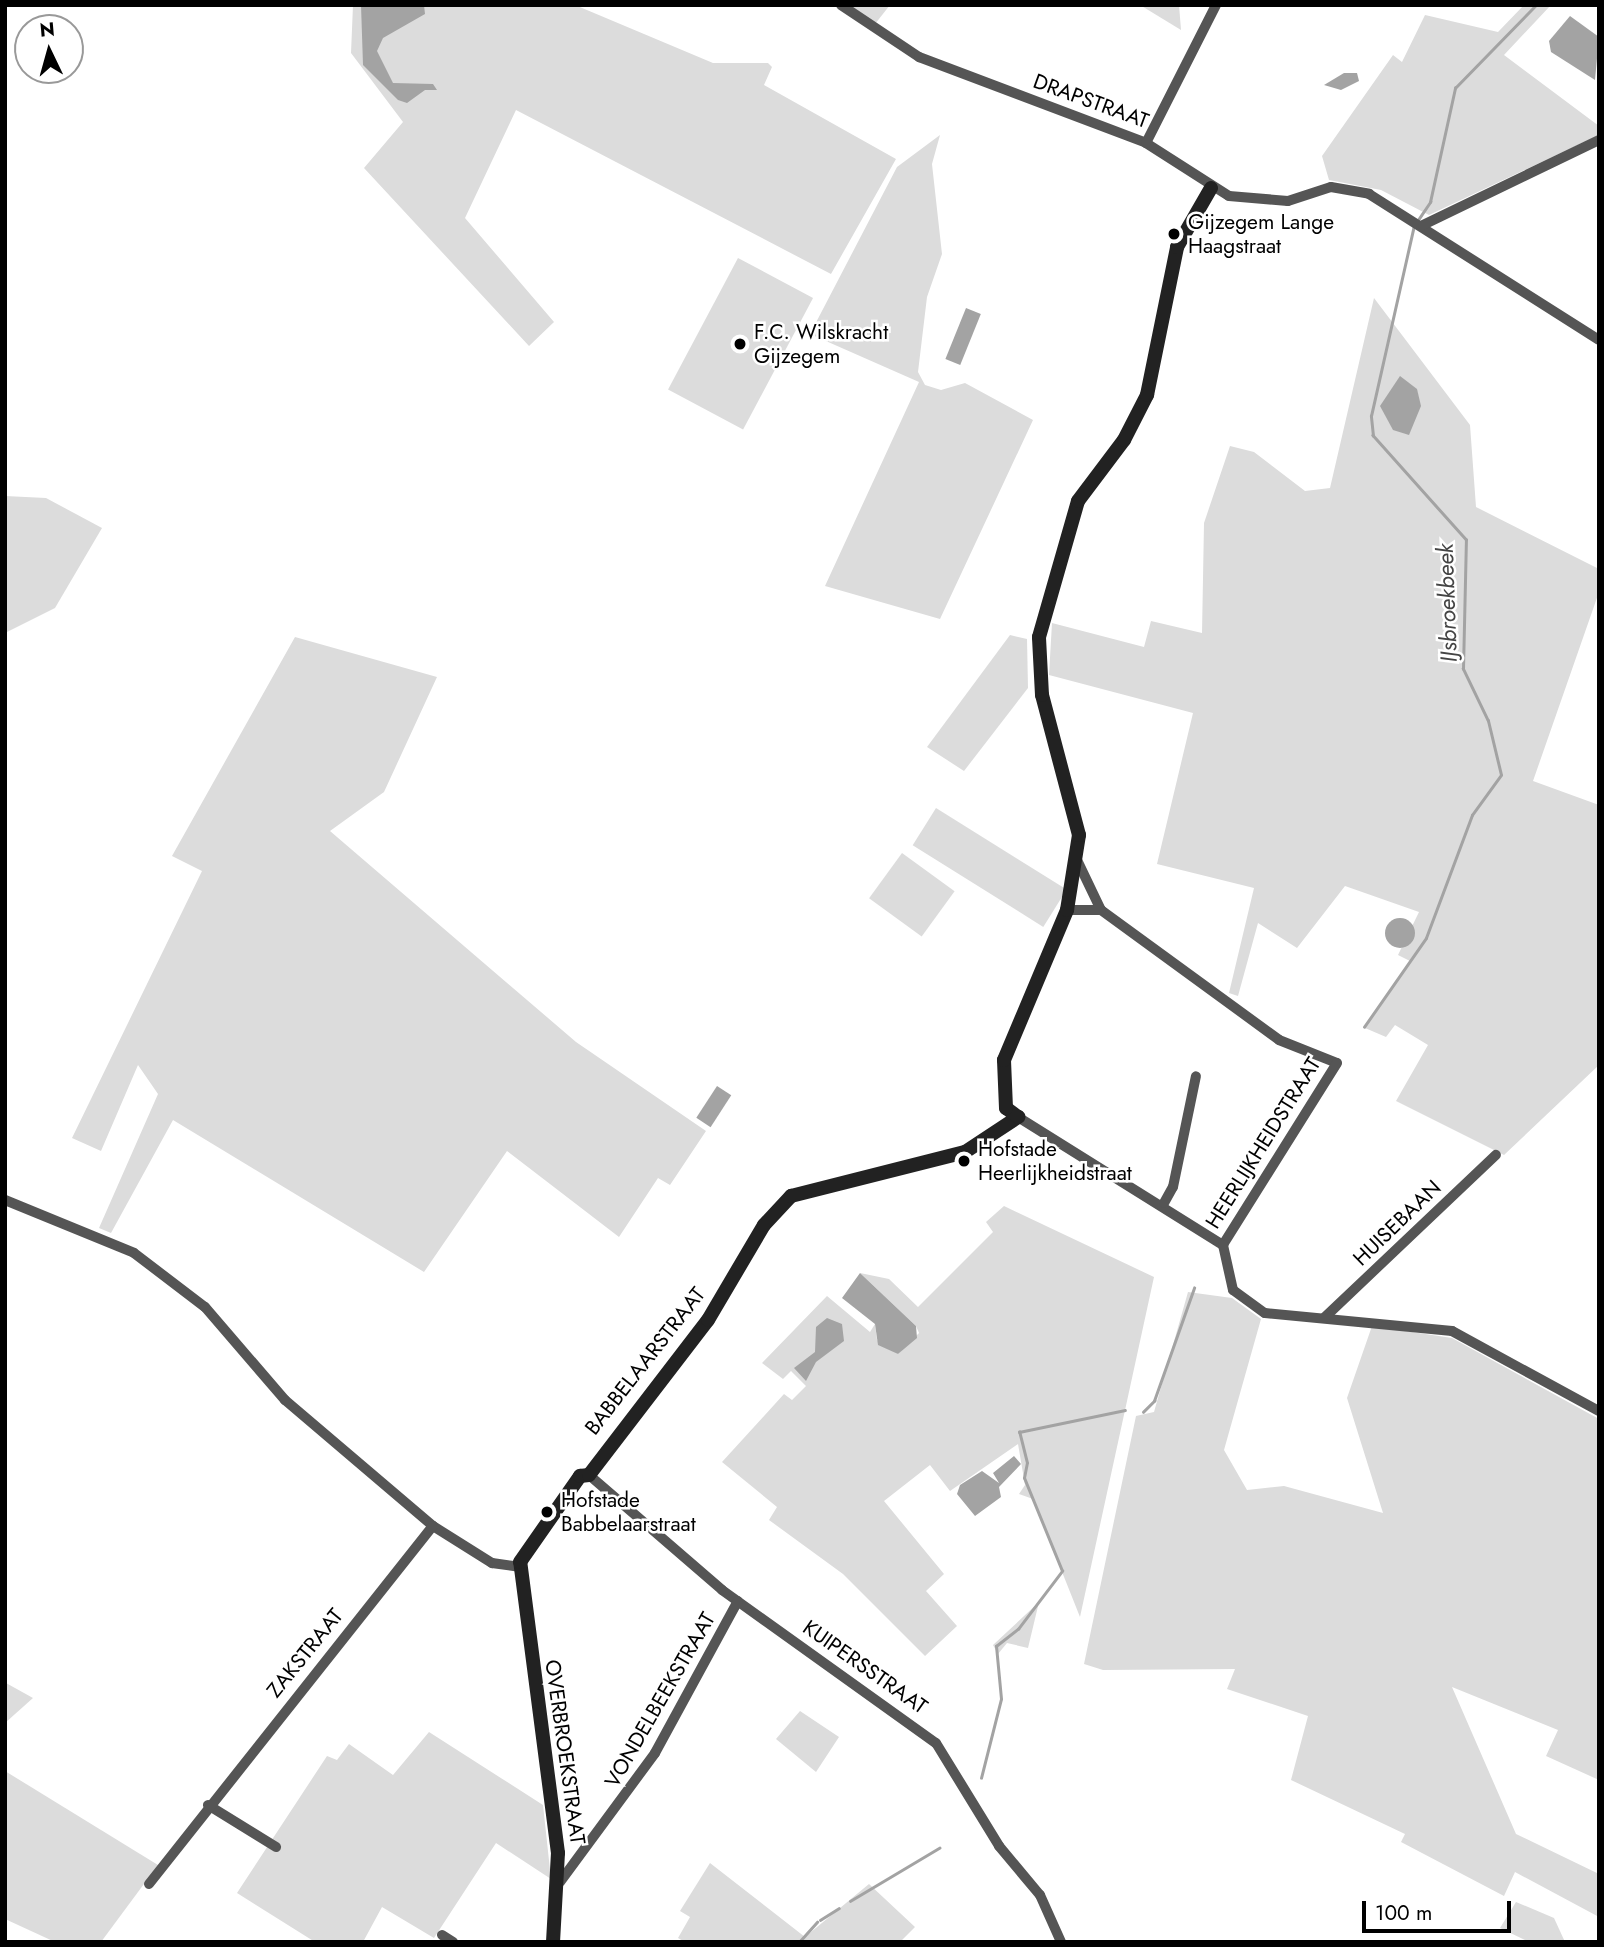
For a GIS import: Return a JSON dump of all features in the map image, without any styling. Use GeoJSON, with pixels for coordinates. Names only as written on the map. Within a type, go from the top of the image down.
{"type":"FeatureCollection","features":[{"type":"Feature","properties":{"kind":"street","name":"DRAPSTRAAT"},"geometry":{"type":"LineString","coordinates":[[841,5],[919,57],[1146,143],[1211,188]]}},
{"type":"Feature","properties":{"kind":"street"},"geometry":{"type":"LineString","coordinates":[[1146,143],[1216,5]]}},
{"type":"Feature","properties":{"kind":"street"},"geometry":{"type":"LineString","coordinates":[[1423,225],[1599,140]]}},
{"type":"Feature","properties":{"kind":"street"},"geometry":{"type":"LineString","coordinates":[[1018,1116],[1006,1108],[1003,1060],[1067,911],[1077,860],[1076,810],[1042,695],[1039,637],[1078,501],[1134,423],[1154,370],[1178,247],[1211,188],[1272,202],[1350,188],[1408,214],[1599,340]]}},
{"type":"Feature","properties":{"kind":"street","name":"HEERLIJKHEIDSTRAAT"},"geometry":{"type":"LineString","coordinates":[[1018,1116],[1164,1203],[1223,1245],[1337,1063],[1279,1040],[1101,910],[1077,860]]}},
{"type":"Feature","properties":{"kind":"street"},"geometry":{"type":"LineString","coordinates":[[1067,911],[1101,910]]}},
{"type":"Feature","properties":{"kind":"street"},"geometry":{"type":"LineString","coordinates":[[1164,1203],[1173,1187],[1196,1076]]}},
{"type":"Feature","properties":{"kind":"street","name":"BABBELAARSTRAAT"},"geometry":{"type":"LineString","coordinates":[[519,1567],[580,1476],[589,1475],[708,1320],[764,1225],[791,1196],[965,1152],[1018,1116]]}},
{"type":"Feature","properties":{"kind":"street","name":"HUISEBAAN"},"geometry":{"type":"LineString","coordinates":[[1324,1318],[1496,1155]]}},
{"type":"Feature","properties":{"kind":"street"},"geometry":{"type":"LineString","coordinates":[[5,1200],[144,1260],[205,1307],[285,1400],[433,1527],[492,1563],[519,1567]]}},
{"type":"Feature","properties":{"kind":"street"},"geometry":{"type":"LineString","coordinates":[[1223,1245],[1233,1290],[1254,1308],[1452,1331],[1599,1412]]}},
{"type":"Feature","properties":{"kind":"street","name":"KUIPERSSTRAAT"},"geometry":{"type":"LineString","coordinates":[[589,1475],[738,1601],[936,1743],[999,1846],[1040,1895],[1061,1942]]}},
{"type":"Feature","properties":{"kind":"street","name":"ZAKSTRAAT"},"geometry":{"type":"LineString","coordinates":[[149,1884],[208,1805],[433,1527]]}},
{"type":"Feature","properties":{"kind":"street","name":"OVERBROEKSTRAAT"},"geometry":{"type":"LineString","coordinates":[[519,1567],[560,1882],[553,1942]]}},
{"type":"Feature","properties":{"kind":"street","name":"VONDELBEEKSTRAAT"},"geometry":{"type":"LineString","coordinates":[[560,1882],[655,1753],[738,1601]]}},
{"type":"Feature","properties":{"kind":"street"},"geometry":{"type":"LineString","coordinates":[[208,1805],[276,1847]]}},
{"type":"Feature","properties":{"kind":"street"},"geometry":{"type":"LineString","coordinates":[[442,1935],[453,1942]]}},
{"type":"Feature","properties":{"kind":"shaded area"},"geometry":{"type":"Polygon","coordinates":[[[353,5],[575,5],[713,63],[768,63],[772,67],[764,85],[896,159],[831,274],[516,110],[465,218],[554,322],[529,346],[364,168],[403,122],[351,53],[353,5]]]}},
{"type":"Feature","properties":{"kind":"shaded area"},"geometry":{"type":"Polygon","coordinates":[[[361,5],[424,5],[425,14],[383,38],[377,51],[393,83],[433,84],[437,90],[425,90],[407,103],[398,100],[363,65],[361,5]]]}},
{"type":"Feature","properties":{"kind":"shaded area"},"geometry":{"type":"Polygon","coordinates":[[[849,5],[890,5],[875,24],[849,5]]]}},
{"type":"Feature","properties":{"kind":"shaded area"},"geometry":{"type":"Polygon","coordinates":[[[1140,5],[1179,5],[1181,30],[1140,5]]]}},
{"type":"Feature","properties":{"kind":"shaded area"},"geometry":{"type":"Polygon","coordinates":[[[1524,5],[1551,5],[1504,55],[1599,126],[1599,135],[1429,215],[1381,190],[1329,180],[1322,156],[1393,55],[1402,62],[1425,15],[1498,32],[1524,5]]]}},
{"type":"Feature","properties":{"kind":"shaded area"},"geometry":{"type":"Polygon","coordinates":[[[1570,16],[1599,37],[1595,80],[1551,52],[1549,41],[1570,16]]]}},
{"type":"Feature","properties":{"kind":"shaded area"},"geometry":{"type":"Polygon","coordinates":[[[1344,73],[1357,73],[1359,81],[1341,90],[1324,85],[1344,73]]]}},
{"type":"Feature","properties":{"kind":"shaded area"},"geometry":{"type":"Polygon","coordinates":[[[940,135],[932,164],[942,254],[927,297],[918,372],[925,385],[941,390],[965,383],[1033,420],[940,619],[825,586],[919,382],[810,334],[897,167],[940,135]]]}},
{"type":"Feature","properties":{"kind":"shaded area","name":"F.C. Wilskracht Gijzegem"},"geometry":{"type":"Polygon","coordinates":[[[738,258],[813,298],[743,429],[668,390],[738,258]]]}},
{"type":"Feature","properties":{"kind":"shaded area"},"geometry":{"type":"Polygon","coordinates":[[[1374,298],[1470,425],[1476,507],[1599,569],[1599,592],[1533,781],[1599,805],[1599,1065],[1504,1155],[1396,1101],[1428,1045],[1395,1025],[1386,1037],[1365,1028],[1410,961],[1398,955],[1419,912],[1345,886],[1297,948],[1258,923],[1238,996],[1229,993],[1254,888],[1157,864],[1193,713],[1049,675],[1052,623],[1144,647],[1151,621],[1202,633],[1204,523],[1230,446],[1254,452],[1305,491],[1330,488],[1374,298]]]}},
{"type":"Feature","properties":{"kind":"shaded area"},"geometry":{"type":"Polygon","coordinates":[[[966,308],[981,314],[960,365],[945,359],[966,308]]]}},
{"type":"Feature","properties":{"kind":"shaded area"},"geometry":{"type":"Polygon","coordinates":[[[1400,376],[1417,389],[1421,406],[1409,435],[1393,430],[1380,406],[1400,376]]]}},
{"type":"Feature","properties":{"kind":"shaded area"},"geometry":{"type":"Polygon","coordinates":[[[5,496],[46,498],[102,528],[55,608],[5,633],[5,496]]]}},
{"type":"Feature","properties":{"kind":"shaded area"},"geometry":{"type":"Polygon","coordinates":[[[1010,635],[1027,639],[1028,688],[964,771],[927,747],[1010,635]]]}},
{"type":"Feature","properties":{"kind":"shaded area"},"geometry":{"type":"Polygon","coordinates":[[[295,637],[437,677],[384,792],[330,831],[576,1042],[706,1131],[670,1185],[658,1178],[619,1237],[507,1151],[424,1272],[173,1120],[111,1233],[99,1228],[158,1094],[138,1065],[101,1151],[72,1138],[202,871],[172,856],[295,637]]]}},
{"type":"Feature","properties":{"kind":"shaded area"},"geometry":{"type":"Polygon","coordinates":[[[936,808],[1067,890],[1043,927],[913,845],[936,808]]]}},
{"type":"Feature","properties":{"kind":"shaded area"},"geometry":{"type":"Polygon","coordinates":[[[902,853],[955,891],[922,937],[869,898],[902,853]]]}},
{"type":"Feature","properties":{"kind":"shaded area"},"geometry":{"type":"Polygon","coordinates":[[[1400,918],[1406,919],[1414,927],[1414,939],[1406,947],[1400,948],[1394,947],[1386,939],[1385,933],[1386,927],[1394,919],[1400,918]]]}},
{"type":"Feature","properties":{"kind":"shaded area"},"geometry":{"type":"Polygon","coordinates":[[[717,1086],[731,1095],[711,1127],[696,1118],[717,1086]]]}},
{"type":"Feature","properties":{"kind":"shaded area"},"geometry":{"type":"Polygon","coordinates":[[[1004,1206],[1154,1277],[1080,1617],[1033,1499],[1019,1494],[1025,1485],[1018,1444],[950,1491],[930,1465],[884,1501],[944,1574],[926,1591],[957,1626],[925,1656],[843,1574],[769,1520],[777,1507],[722,1462],[784,1394],[792,1400],[806,1386],[791,1371],[783,1379],[762,1363],[827,1296],[870,1332],[875,1324],[877,1340],[898,1354],[919,1333],[916,1326],[860,1273],[889,1279],[918,1307],[993,1232],[986,1222],[1004,1206]]]}},
{"type":"Feature","properties":{"kind":"shaded area"},"geometry":{"type":"Polygon","coordinates":[[[860,1273],[916,1326],[917,1338],[898,1354],[878,1345],[875,1324],[842,1298],[860,1273]]]}},
{"type":"Feature","properties":{"kind":"shaded area"},"geometry":{"type":"Polygon","coordinates":[[[1188,1292],[1232,1298],[1261,1319],[1224,1450],[1247,1490],[1284,1486],[1383,1513],[1347,1398],[1372,1326],[1452,1338],[1599,1419],[1599,1780],[1546,1756],[1558,1730],[1452,1687],[1516,1834],[1599,1874],[1599,1917],[1515,1872],[1504,1896],[1401,1842],[1405,1834],[1291,1780],[1308,1716],[1227,1689],[1235,1669],[1103,1670],[1084,1664],[1136,1416],[1154,1412],[1188,1292]]]}},
{"type":"Feature","properties":{"kind":"shaded area"},"geometry":{"type":"Polygon","coordinates":[[[827,1318],[842,1324],[844,1341],[816,1362],[806,1381],[794,1368],[815,1352],[816,1327],[827,1318]]]}},
{"type":"Feature","properties":{"kind":"shaded area"},"geometry":{"type":"Polygon","coordinates":[[[1014,1456],[1021,1464],[999,1487],[1001,1497],[975,1516],[957,1494],[960,1485],[982,1471],[999,1483],[993,1473],[1014,1456]]]}},
{"type":"Feature","properties":{"kind":"shaded area"},"geometry":{"type":"Polygon","coordinates":[[[1039,1602],[1028,1648],[1007,1643],[998,1654],[993,1645],[1039,1602]]]}},
{"type":"Feature","properties":{"kind":"shaded area"},"geometry":{"type":"Polygon","coordinates":[[[5,1684],[33,1698],[5,1723],[5,1684]]]}},
{"type":"Feature","properties":{"kind":"shaded area"},"geometry":{"type":"Polygon","coordinates":[[[800,1711],[839,1737],[816,1772],[776,1739],[800,1711]]]}},
{"type":"Feature","properties":{"kind":"shaded area"},"geometry":{"type":"Polygon","coordinates":[[[429,1732],[543,1805],[551,1879],[496,1843],[434,1938],[382,1907],[363,1942],[315,1942],[237,1893],[327,1756],[337,1760],[349,1744],[393,1775],[429,1732]]]}},
{"type":"Feature","properties":{"kind":"shaded area"},"geometry":{"type":"Polygon","coordinates":[[[5,1771],[158,1865],[101,1942],[55,1942],[5,1919],[5,1771]]]}},
{"type":"Feature","properties":{"kind":"shaded area"},"geometry":{"type":"Polygon","coordinates":[[[710,1863],[805,1937],[869,1884],[915,1927],[900,1942],[685,1942],[678,1938],[690,1917],[680,1911],[710,1863]]]}},
{"type":"Feature","properties":{"kind":"shaded area"},"geometry":{"type":"Polygon","coordinates":[[[1516,1902],[1554,1918],[1565,1942],[1529,1942],[1500,1928],[1516,1902]]]}},
{"type":"Feature","properties":{"kind":"waterway","name":"IJsbroekbeek"},"geometry":{"type":"LineString","coordinates":[[1418,220],[1430,202],[1455,88],[1536,5]]}},
{"type":"Feature","properties":{"kind":"waterway","name":"IJsbroekbeek"},"geometry":{"type":"LineString","coordinates":[[1364,1027],[1426,938],[1472,815],[1501,775],[1488,721],[1463,669],[1466,540],[1373,436],[1371,416],[1414,225]]}},
{"type":"Feature","properties":{"kind":"waterway","name":"IJsbroekbeek"},"geometry":{"type":"LineString","coordinates":[[1143,1412],[1154,1401],[1194,1288]]}},
{"type":"Feature","properties":{"kind":"waterway","name":"IJsbroekbeek"},"geometry":{"type":"LineString","coordinates":[[981,1778],[1001,1699],[996,1646],[1018,1629],[1062,1571],[1024,1478],[1027,1463],[1019,1432],[1125,1410]]}},
{"type":"Feature","properties":{"kind":"waterway","name":"IJsbroekbeek"},"geometry":{"type":"LineString","coordinates":[[850,1901],[939,1848]]}},
{"type":"Feature","properties":{"kind":"waterway","name":"IJsbroekbeek"},"geometry":{"type":"LineString","coordinates":[[820,1920],[839,1908]]}},
{"type":"Feature","properties":{"kind":"waterway","name":"IJsbroekbeek"},"geometry":{"type":"LineString","coordinates":[[799,1942],[817,1922]]}},
{"type":"Feature","properties":{"kind":"place","name":"Gijzegem Lange Haagstraat"},"geometry":{"type":"Point","coordinates":[1174,234]}},
{"type":"Feature","properties":{"kind":"place","name":"F.C. Wilskracht Gijzegem"},"geometry":{"type":"Point","coordinates":[740,344]}},
{"type":"Feature","properties":{"kind":"place","name":"Hofstade Heerlijkheidstraat"},"geometry":{"type":"Point","coordinates":[964,1161]}},
{"type":"Feature","properties":{"kind":"place","name":"Hofstade Babbelaarstraat"},"geometry":{"type":"Point","coordinates":[547,1512]}}]}
